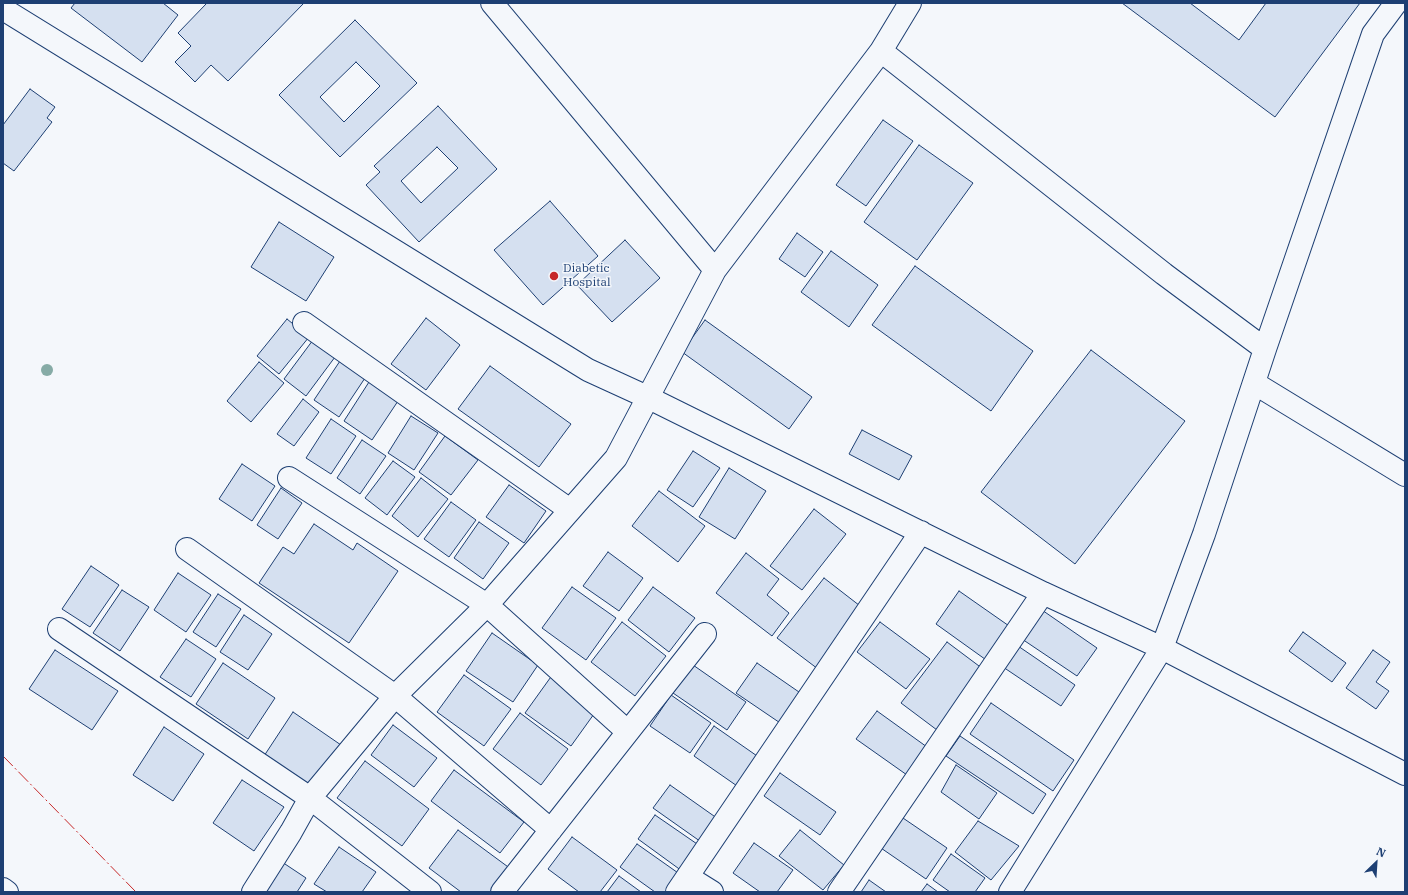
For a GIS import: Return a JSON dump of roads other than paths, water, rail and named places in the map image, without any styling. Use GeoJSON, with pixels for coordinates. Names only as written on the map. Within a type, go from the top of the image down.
{"type":"FeatureCollection","features":[{"type":"Feature","properties":{"kind":"street"},"geometry":{"type":"LineString","coordinates":[[492,3],[715,270]]}},
{"type":"Feature","properties":{"kind":"street"},"geometry":{"type":"LineString","coordinates":[[253,892],[291,832],[310,798],[395,696],[487,605],[616,458],[715,270],[880,51],[910,3]]}},
{"type":"Feature","properties":{"kind":"street"},"geometry":{"type":"LineString","coordinates":[[1010,892],[1162,648],[1204,534],[1265,349],[1373,34],[1396,3]]}},
{"type":"Feature","properties":{"kind":"street"},"geometry":{"type":"LineString","coordinates":[[3,9],[588,370],[647,397],[1043,593],[1162,648],[1405,774]]}},
{"type":"Feature","properties":{"kind":"street"},"geometry":{"type":"LineString","coordinates":[[880,51],[1158,269],[1265,349]]}},
{"type":"Feature","properties":{"kind":"street"},"geometry":{"type":"LineString","coordinates":[[304,323],[570,510]]}},
{"type":"Feature","properties":{"kind":"street"},"geometry":{"type":"LineString","coordinates":[[1254,383],[1405,475]]}},
{"type":"Feature","properties":{"kind":"street"},"geometry":{"type":"LineString","coordinates":[[289,478],[487,605],[628,732]]}},
{"type":"Feature","properties":{"kind":"street"},"geometry":{"type":"LineString","coordinates":[[712,892],[682,884],[921,532]]}},
{"type":"Feature","properties":{"kind":"street"},"geometry":{"type":"LineString","coordinates":[[187,549],[395,696],[551,830]]}},
{"type":"Feature","properties":{"kind":"street"},"geometry":{"type":"LineString","coordinates":[[839,892],[1043,593]]}},
{"type":"Feature","properties":{"kind":"street"},"geometry":{"type":"LineString","coordinates":[[59,629],[310,798],[430,892]]}},
{"type":"Feature","properties":{"kind":"street"},"geometry":{"type":"LineString","coordinates":[[502,892],[705,634]]}},
{"type":"Feature","properties":{"kind":"street"},"geometry":{"type":"LineString","coordinates":[[3,889],[7,892]]}},
{"type":"Feature","properties":{"kind":"place","name":"Diabetic Hospital"},"geometry":{"type":"Point","coordinates":[554,276]}}]}
